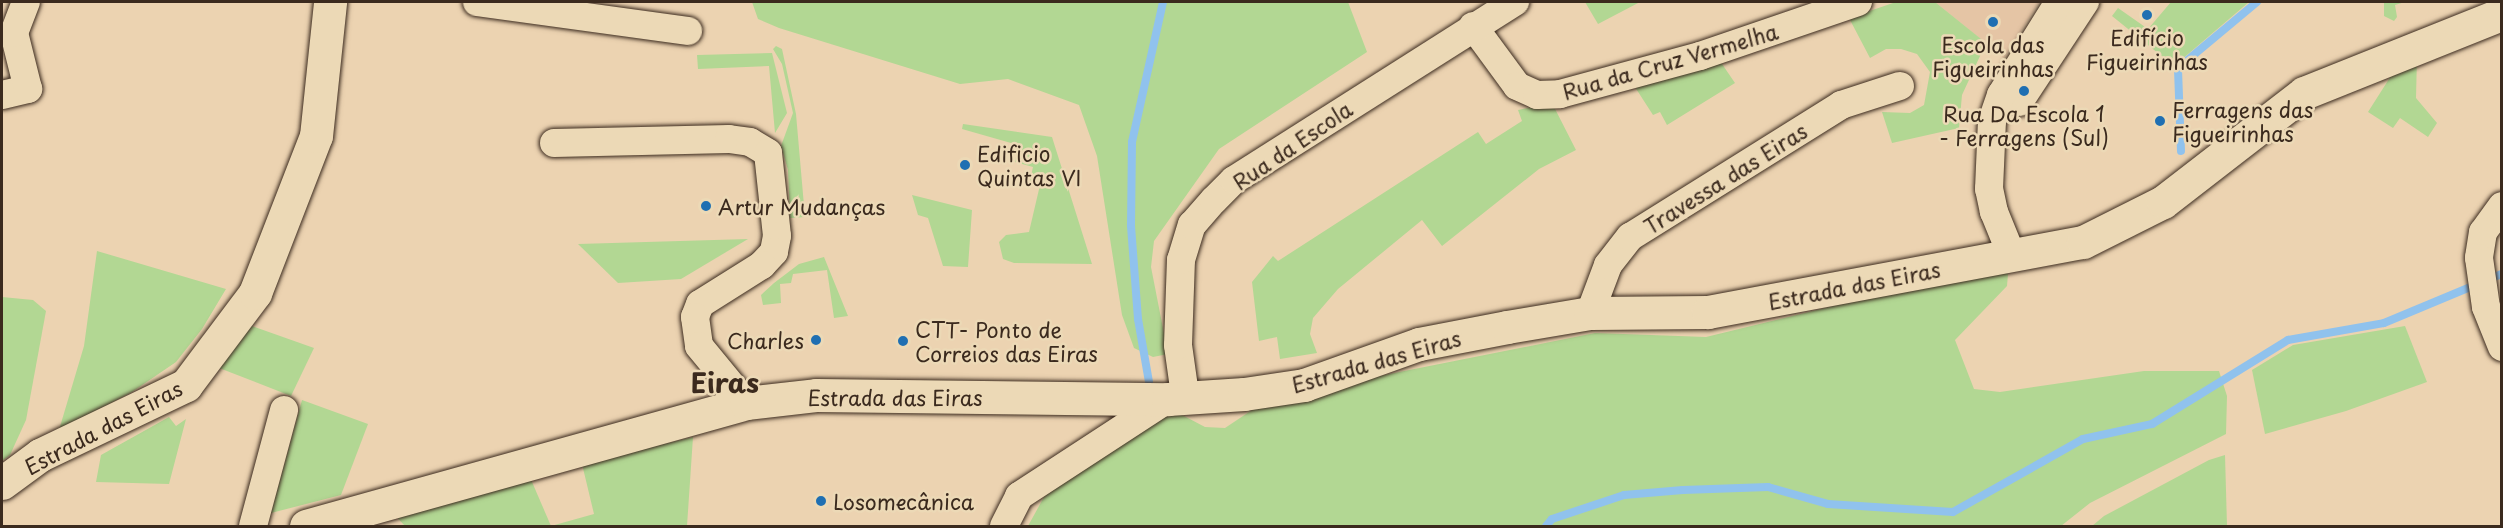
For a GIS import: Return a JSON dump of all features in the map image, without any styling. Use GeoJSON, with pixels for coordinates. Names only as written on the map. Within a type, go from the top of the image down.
{"type":"FeatureCollection","features":[{"type":"Feature","properties":{"kind":"street"},"geometry":{"type":"LineString","coordinates":[[2,95],[28,89],[14,33],[26,2]]}},
{"type":"Feature","properties":{"kind":"street","name":"Estrada das Eiras"},"geometry":{"type":"LineString","coordinates":[[2,483],[40,455],[186,385],[255,293],[316,136],[330,2]]}},
{"type":"Feature","properties":{"kind":"street"},"geometry":{"type":"LineString","coordinates":[[477,2],[688,31]]}},
{"type":"Feature","properties":{"kind":"street","name":"Rua da Escola"},"geometry":{"type":"LineString","coordinates":[[1176,397],[1181,260],[1192,225],[1234,180],[1473,26],[1515,2]]}},
{"type":"Feature","properties":{"kind":"street","name":"Rua da Cruz Vermelha"},"geometry":{"type":"LineString","coordinates":[[1473,26],[1517,86],[1537,95],[1560,94],[1700,56],[1858,2]]}},
{"type":"Feature","properties":{"kind":"street"},"geometry":{"type":"LineString","coordinates":[[2012,256],[1994,212],[1989,149],[1992,121],[2001,95],[2060,2]]}},
{"type":"Feature","properties":{"kind":"street"},"geometry":{"type":"LineString","coordinates":[[1989,149],[2085,2]]}},
{"type":"Feature","properties":{"kind":"street","name":"Estrada das Eiras"},"geometry":{"type":"LineString","coordinates":[[324,525],[746,403],[816,394],[1176,397],[1244,394],[1304,385],[1419,344],[1590,313],[1708,312],[2083,242],[2126,224],[2163,202],[2304,93],[2502,14]]}},
{"type":"Feature","properties":{"kind":"street","name":"Travessa das Eiras"},"geometry":{"type":"LineString","coordinates":[[1590,313],[1608,265],[1630,237],[1841,105],[1900,86]]}},
{"type":"Feature","properties":{"kind":"street"},"geometry":{"type":"LineString","coordinates":[[554,143],[729,139],[750,142],[768,153],[777,236],[774,252],[762,265],[700,304],[695,317],[699,346],[746,403]]}},
{"type":"Feature","properties":{"kind":"street"},"geometry":{"type":"LineString","coordinates":[[2502,206],[2483,232],[2479,258],[2486,307],[2502,347]]}},
{"type":"Feature","properties":{"kind":"street"},"geometry":{"type":"LineString","coordinates":[[1006,520],[1019,496],[1176,397]]}},
{"type":"Feature","properties":{"kind":"street"},"geometry":{"type":"LineString","coordinates":[[253,526],[284,410]]}},
{"type":"Feature","properties":{"kind":"shaded area","name":"Escola das Figueirinhas"},"geometry":{"type":"Polygon","coordinates":[[[1935,2],[2039,2],[2004,58],[1935,2]]]}},
{"type":"Feature","properties":{"kind":"green space"},"geometry":{"type":"Polygon","coordinates":[[[752,2],[1348,2],[1367,52],[1219,149],[1154,241],[1151,267],[1168,354],[1153,357],[1134,348],[1122,315],[1097,156],[1079,105],[1008,79],[960,84],[779,28],[758,19],[752,2]]]}},
{"type":"Feature","properties":{"kind":"green space"},"geometry":{"type":"Polygon","coordinates":[[[1585,2],[1640,2],[1598,24],[1585,2]]]}},
{"type":"Feature","properties":{"kind":"green space"},"geometry":{"type":"Polygon","coordinates":[[[1896,2],[1935,2],[1986,43],[1962,95],[1959,128],[1892,143],[1882,112],[1910,113],[1924,105],[1930,72],[1917,54],[1901,49],[1886,49],[1870,58],[1849,18],[1896,2]]]}},
{"type":"Feature","properties":{"kind":"green space"},"geometry":{"type":"Polygon","coordinates":[[[2171,2],[2249,2],[2174,66],[2112,16],[2118,8],[2148,29],[2171,2]]]}},
{"type":"Feature","properties":{"kind":"green space"},"geometry":{"type":"Polygon","coordinates":[[[2384,2],[2405,2],[2395,5],[2397,17],[2394,21],[2384,16],[2384,2]]]}},
{"type":"Feature","properties":{"kind":"green space"},"geometry":{"type":"Polygon","coordinates":[[[776,46],[782,49],[796,114],[805,217],[790,218],[788,170],[781,146],[793,113],[782,64],[773,49],[776,46]]]}},
{"type":"Feature","properties":{"kind":"green space"},"geometry":{"type":"Polygon","coordinates":[[[772,53],[787,113],[775,133],[769,66],[698,69],[697,55],[772,53]]]}},
{"type":"Feature","properties":{"kind":"green space"},"geometry":{"type":"Polygon","coordinates":[[[2417,57],[2416,98],[2437,123],[2428,137],[2400,118],[2393,128],[2368,112],[2396,68],[2417,57]]]}},
{"type":"Feature","properties":{"kind":"green space"},"geometry":{"type":"Polygon","coordinates":[[[1720,61],[1735,83],[1667,125],[1660,112],[1653,115],[1633,84],[1720,61]]]}},
{"type":"Feature","properties":{"kind":"green space"},"geometry":{"type":"Polygon","coordinates":[[[1552,103],[1576,150],[1539,169],[1442,246],[1422,220],[1338,289],[1313,318],[1310,334],[1317,353],[1280,359],[1277,337],[1259,341],[1252,282],[1273,256],[1278,261],[1478,132],[1486,144],[1522,121],[1518,110],[1552,103]]]}},
{"type":"Feature","properties":{"kind":"green space"},"geometry":{"type":"Polygon","coordinates":[[[963,124],[1052,137],[1092,264],[1014,263],[1003,259],[999,242],[1006,235],[1029,232],[1040,185],[1029,185],[1033,167],[1015,162],[1018,145],[962,129],[963,124]]]}},
{"type":"Feature","properties":{"kind":"green space"},"geometry":{"type":"Polygon","coordinates":[[[912,195],[972,210],[968,267],[943,266],[928,218],[918,215],[912,195]]]}},
{"type":"Feature","properties":{"kind":"green space"},"geometry":{"type":"Polygon","coordinates":[[[748,239],[681,279],[618,283],[578,244],[748,239]]]}},
{"type":"Feature","properties":{"kind":"green space"},"geometry":{"type":"Polygon","coordinates":[[[97,251],[226,289],[202,329],[176,362],[132,392],[59,430],[84,346],[97,251]]]}},
{"type":"Feature","properties":{"kind":"green space"},"geometry":{"type":"Polygon","coordinates":[[[824,257],[848,316],[834,318],[827,270],[793,274],[791,283],[780,284],[781,303],[763,305],[761,295],[774,283],[799,264],[824,257]]]}},
{"type":"Feature","properties":{"kind":"green space"},"geometry":{"type":"Polygon","coordinates":[[[2001,265],[2008,274],[2007,286],[1955,340],[1974,389],[2000,392],[2144,371],[2219,371],[2227,396],[2226,434],[2090,503],[2061,526],[1028,526],[1044,497],[1165,406],[1205,427],[1225,428],[1252,410],[1319,388],[1595,333],[1706,337],[2001,265]]]}},
{"type":"Feature","properties":{"kind":"green space"},"geometry":{"type":"Polygon","coordinates":[[[2,297],[33,300],[46,311],[26,420],[10,455],[2,461],[2,297]]]}},
{"type":"Feature","properties":{"kind":"green space"},"geometry":{"type":"Polygon","coordinates":[[[252,326],[314,348],[291,396],[214,366],[252,326]]]}},
{"type":"Feature","properties":{"kind":"green space"},"geometry":{"type":"Polygon","coordinates":[[[2405,326],[2427,382],[2346,411],[2265,434],[2252,370],[2293,345],[2405,326]]]}},
{"type":"Feature","properties":{"kind":"green space"},"geometry":{"type":"Polygon","coordinates":[[[302,400],[368,424],[341,495],[271,513],[302,400]]]}},
{"type":"Feature","properties":{"kind":"green space"},"geometry":{"type":"Polygon","coordinates":[[[169,417],[176,426],[186,419],[169,484],[96,482],[101,455],[169,417]]]}},
{"type":"Feature","properties":{"kind":"green space"},"geometry":{"type":"Polygon","coordinates":[[[693,437],[687,526],[551,526],[594,514],[582,464],[693,437]]]}},
{"type":"Feature","properties":{"kind":"green space"},"geometry":{"type":"Polygon","coordinates":[[[2225,455],[2227,526],[2092,526],[2104,516],[2209,460],[2225,455]]]}},
{"type":"Feature","properties":{"kind":"green space"},"geometry":{"type":"Polygon","coordinates":[[[526,468],[551,526],[405,526],[391,511],[526,468]]]}},
{"type":"Feature","properties":{"kind":"waterway"},"geometry":{"type":"LineString","coordinates":[[1149,382],[1138,319],[1131,225],[1132,142],[1163,2]]}},
{"type":"Feature","properties":{"kind":"waterway"},"geometry":{"type":"LineString","coordinates":[[2181,151],[2178,68],[2257,2]]}},
{"type":"Feature","properties":{"kind":"waterway"},"geometry":{"type":"LineString","coordinates":[[1546,526],[1552,519],[1624,495],[1768,487],[1828,504],[1953,512],[2083,439],[2152,424],[2288,340],[2384,323],[2502,274]]}},
{"type":"Feature","properties":{"kind":"place","name":"Edifício Figueirinhas"},"geometry":{"type":"Point","coordinates":[2147,15]}},
{"type":"Feature","properties":{"kind":"place","name":"Escola das Figueirinhas"},"geometry":{"type":"Point","coordinates":[1993,22]}},
{"type":"Feature","properties":{"kind":"place","name":"Rua Da Escola 1 - Ferragens (Sul)"},"geometry":{"type":"Point","coordinates":[2024,91]}},
{"type":"Feature","properties":{"kind":"place","name":"Ferragens das Figueirinhas"},"geometry":{"type":"Point","coordinates":[2160,121]}},
{"type":"Feature","properties":{"kind":"place","name":"Edificio Quintas VI"},"geometry":{"type":"Point","coordinates":[965,165]}},
{"type":"Feature","properties":{"kind":"place","name":"Artur Mudanças"},"geometry":{"type":"Point","coordinates":[706,206]}},
{"type":"Feature","properties":{"kind":"place","name":"Charles"},"geometry":{"type":"Point","coordinates":[816,340]}},
{"type":"Feature","properties":{"kind":"place","name":"CTT- Ponto de Correios das Eiras"},"geometry":{"type":"Point","coordinates":[903,341]}},
{"type":"Feature","properties":{"kind":"place","name":"Losomecânica"},"geometry":{"type":"Point","coordinates":[821,501]}},
{"type":"Feature","properties":{"kind":"district","name":"Eiras"},"geometry":{"type":"Point","coordinates":[725,382]}}]}
